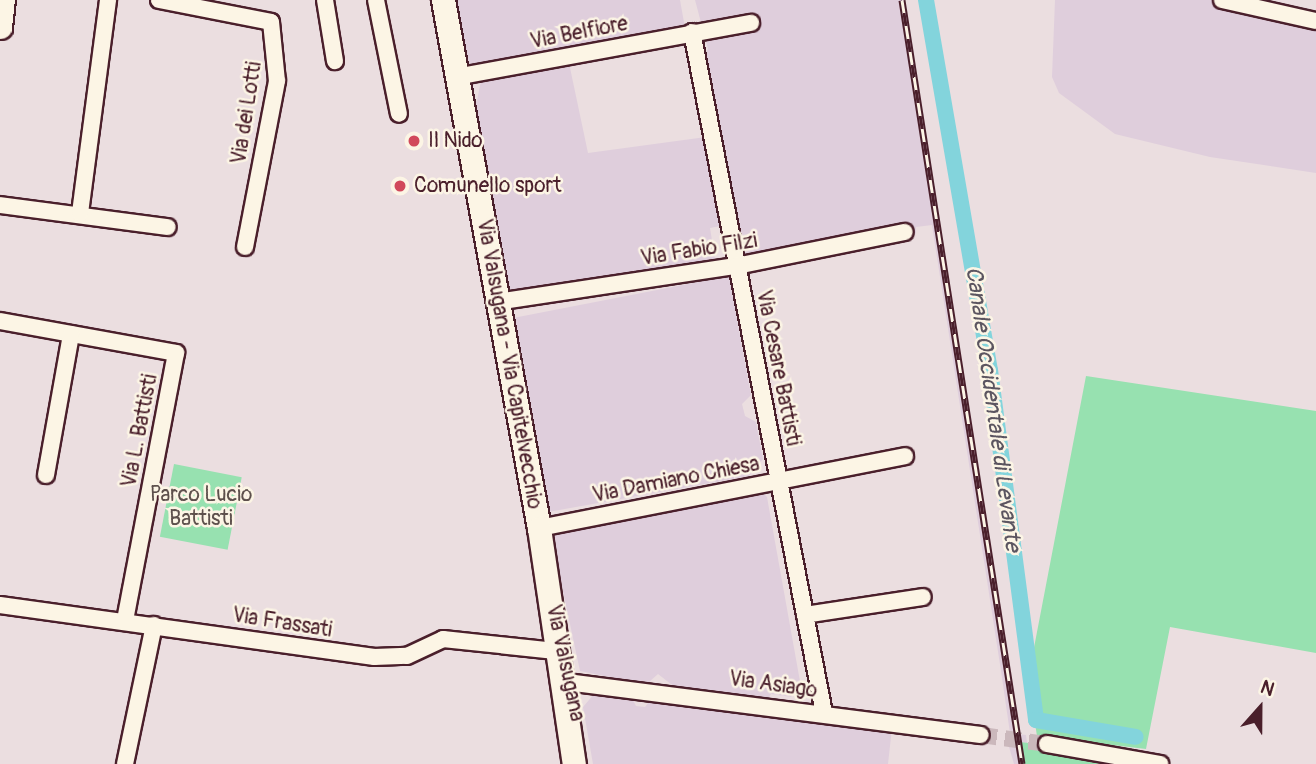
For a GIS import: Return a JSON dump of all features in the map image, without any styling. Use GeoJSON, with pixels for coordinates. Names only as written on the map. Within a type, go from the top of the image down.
{"type":"FeatureCollection","features":[{"type":"Feature","properties":{"kind":"main road"},"geometry":{"type":"LineString","coordinates":[[0,27],[4,0]]}},
{"type":"Feature","properties":{"kind":"main road","name":"Via Valsugana - Via Capitelvecchio"},"geometry":{"type":"LineString","coordinates":[[443,0],[544,562]]}},
{"type":"Feature","properties":{"kind":"main road"},"geometry":{"type":"LineString","coordinates":[[544,562],[555,651],[565,680],[574,764]]}},
{"type":"Feature","properties":{"kind":"main road","name":"Via Valsugana"},"geometry":{"type":"LineString","coordinates":[[544,562],[565,680],[585,764]]}},
{"type":"Feature","properties":{"kind":"street"},"geometry":{"type":"LineString","coordinates":[[80,213],[108,0]]}},
{"type":"Feature","properties":{"kind":"street","name":"Via dei Lotti"},"geometry":{"type":"LineString","coordinates":[[159,0],[234,6],[271,22],[278,53],[277,81],[245,247]]}},
{"type":"Feature","properties":{"kind":"street"},"geometry":{"type":"LineString","coordinates":[[325,0],[335,61]]}},
{"type":"Feature","properties":{"kind":"street"},"geometry":{"type":"LineString","coordinates":[[376,0],[399,114]]}},
{"type":"Feature","properties":{"kind":"street"},"geometry":{"type":"LineString","coordinates":[[1222,0],[1316,21]]}},
{"type":"Feature","properties":{"kind":"street","name":"Via Belfiore"},"geometry":{"type":"LineString","coordinates":[[456,77],[751,23]]}},
{"type":"Feature","properties":{"kind":"street","name":"Via Cesare Battisti"},"geometry":{"type":"LineString","coordinates":[[692,32],[824,713]]}},
{"type":"Feature","properties":{"kind":"street"},"geometry":{"type":"LineString","coordinates":[[0,205],[80,213],[168,228]]}},
{"type":"Feature","properties":{"kind":"street","name":"Via Fabio Filzi"},"geometry":{"type":"LineString","coordinates":[[497,302],[736,266],[905,232]]}},
{"type":"Feature","properties":{"kind":"street","name":"Via L. Battisti"},"geometry":{"type":"LineString","coordinates":[[0,321],[176,353],[125,621]]}},
{"type":"Feature","properties":{"kind":"street"},"geometry":{"type":"LineString","coordinates":[[46,475],[71,334]]}},
{"type":"Feature","properties":{"kind":"street","name":"Via Damiano Chiesa"},"geometry":{"type":"LineString","coordinates":[[539,528],[905,456]]}},
{"type":"Feature","properties":{"kind":"street"},"geometry":{"type":"LineString","coordinates":[[805,615],[923,597]]}},
{"type":"Feature","properties":{"kind":"street","name":"Via Frassati"},"geometry":{"type":"LineString","coordinates":[[0,605],[374,657],[407,656],[443,639],[555,651]]}},
{"type":"Feature","properties":{"kind":"street"},"geometry":{"type":"LineString","coordinates":[[125,764],[154,625]]}},
{"type":"Feature","properties":{"kind":"street","name":"Via Asiago"},"geometry":{"type":"LineString","coordinates":[[565,680],[982,735]]}},
{"type":"Feature","properties":{"kind":"street"},"geometry":{"type":"LineString","coordinates":[[1048,744],[1160,764]]}},
{"type":"Feature","properties":{"kind":"shaded area"},"geometry":{"type":"Polygon","coordinates":[[[455,0],[680,0],[685,28],[472,66],[464,61],[455,0]]]}},
{"type":"Feature","properties":{"kind":"shaded area"},"geometry":{"type":"Polygon","coordinates":[[[695,0],[904,0],[1018,734],[1026,735],[1027,743],[1020,742],[1023,764],[1014,764],[1005,733],[1010,733],[932,225],[916,227],[916,233],[752,264],[745,258],[703,56],[708,49],[695,0]]]}},
{"type":"Feature","properties":{"kind":"shaded area"},"geometry":{"type":"Polygon","coordinates":[[[1055,0],[1215,0],[1316,29],[1316,173],[1210,157],[1115,134],[1059,93],[1052,77],[1055,0]]]}},
{"type":"Feature","properties":{"kind":"shaded area"},"geometry":{"type":"Polygon","coordinates":[[[569,63],[588,153],[706,137],[720,226],[710,228],[715,259],[720,262],[509,299],[472,102],[477,101],[481,80],[569,63]]]}},
{"type":"Feature","properties":{"kind":"shaded area"},"geometry":{"type":"Polygon","coordinates":[[[729,276],[751,395],[742,404],[745,416],[756,422],[763,459],[749,476],[548,512],[513,318],[729,276]]]}},
{"type":"Feature","properties":{"kind":"shaded area"},"geometry":{"type":"Polygon","coordinates":[[[762,492],[767,497],[801,687],[791,697],[771,694],[768,699],[676,688],[658,674],[649,682],[634,682],[580,671],[551,535],[557,535],[556,528],[762,492]]]}},
{"type":"Feature","properties":{"kind":"shaded area"},"geometry":{"type":"Polygon","coordinates":[[[594,694],[632,698],[636,706],[645,707],[649,702],[892,728],[888,764],[593,764],[583,707],[594,694]]]}},
{"type":"Feature","properties":{"kind":"green space"},"geometry":{"type":"Polygon","coordinates":[[[1086,376],[1316,411],[1316,653],[1170,627],[1146,749],[1037,736],[1028,679],[1086,376]]]}},
{"type":"Feature","properties":{"kind":"green space","name":"Parco Lucio Battisti"},"geometry":{"type":"Polygon","coordinates":[[[174,464],[242,477],[228,550],[160,537],[174,464]]]}},
{"type":"Feature","properties":{"kind":"green space"},"geometry":{"type":"Polygon","coordinates":[[[1020,742],[1080,749],[1154,764],[1023,764],[1020,742]]]}},
{"type":"Feature","properties":{"kind":"waterway","name":"Canale Occidentale di Levante"},"geometry":{"type":"LineString","coordinates":[[926,0],[990,370],[1036,720],[1136,737]]}},
{"type":"Feature","properties":{"kind":"tunnel"},"geometry":{"type":"LineString","coordinates":[[981,735],[1047,744]]}},
{"type":"Feature","properties":{"kind":"railway"},"geometry":{"type":"LineString","coordinates":[[902,0],[1022,764]]}},
{"type":"Feature","properties":{"kind":"place","name":"Il Nido"},"geometry":{"type":"Point","coordinates":[414,141]}},
{"type":"Feature","properties":{"kind":"place","name":"Comunello sport"},"geometry":{"type":"Point","coordinates":[400,186]}}]}
